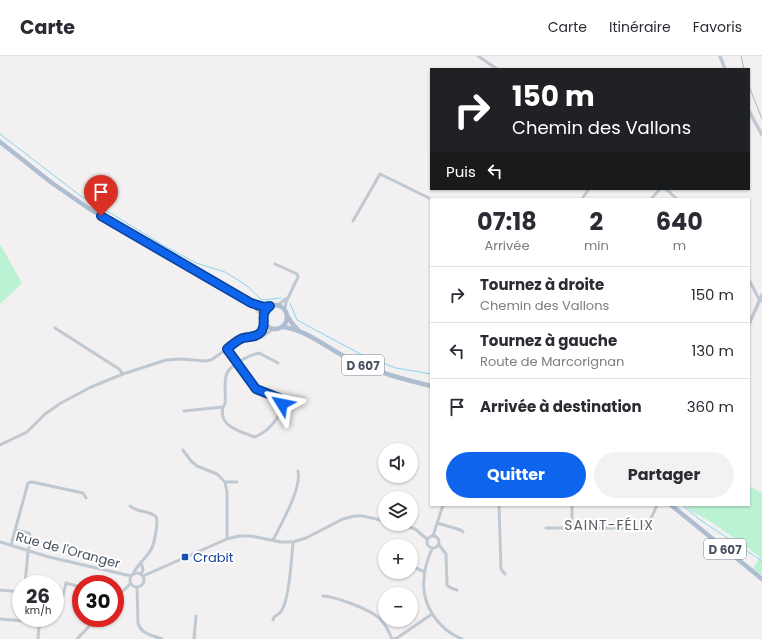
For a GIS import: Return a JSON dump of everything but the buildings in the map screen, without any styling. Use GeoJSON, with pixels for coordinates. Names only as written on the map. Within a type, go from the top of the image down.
{"type":"FeatureCollection","features":[{"type":"Feature","properties":{"kind":"main road"},"geometry":{"type":"LineString","coordinates":[[0,142],[52,183],[88,208],[251,303],[264,307],[278,305],[284,309],[288,317],[287,321],[282,327],[272,329],[267,326],[263,315],[251,303]]}},
{"type":"Feature","properties":{"kind":"main road"},"geometry":{"type":"LineString","coordinates":[[263,315],[270,306]]}},
{"type":"Feature","properties":{"kind":"main road","name":"D 607"},"geometry":{"type":"LineString","coordinates":[[288,317],[300,331],[349,359],[374,370],[430,386]]}},
{"type":"Feature","properties":{"kind":"main road","name":"D 607"},"geometry":{"type":"LineString","coordinates":[[282,327],[300,331]]}},
{"type":"Feature","properties":{"kind":"main road","name":"D 607"},"geometry":{"type":"LineString","coordinates":[[675,506],[694,524],[762,579]]}},
{"type":"Feature","properties":{"kind":"street"},"geometry":{"type":"LineString","coordinates":[[478,56],[496,68]]}},
{"type":"Feature","properties":{"kind":"street"},"geometry":{"type":"LineString","coordinates":[[720,56],[725,68]]}},
{"type":"Feature","properties":{"kind":"street"},"geometry":{"type":"LineString","coordinates":[[750,112],[762,136]]}},
{"type":"Feature","properties":{"kind":"street"},"geometry":{"type":"LineString","coordinates":[[353,221],[380,174],[430,199]]}},
{"type":"Feature","properties":{"kind":"street"},"geometry":{"type":"LineString","coordinates":[[653,198],[659,190]]}},
{"type":"Feature","properties":{"kind":"street"},"geometry":{"type":"LineString","coordinates":[[667,190],[675,198]]}},
{"type":"Feature","properties":{"kind":"street"},"geometry":{"type":"LineString","coordinates":[[275,264],[297,274],[298,277],[284,309]]}},
{"type":"Feature","properties":{"kind":"street"},"geometry":{"type":"LineString","coordinates":[[750,282],[761,300]]}},
{"type":"Feature","properties":{"kind":"street"},"geometry":{"type":"LineString","coordinates":[[750,322],[762,295]]}},
{"type":"Feature","properties":{"kind":"street"},"geometry":{"type":"LineString","coordinates":[[278,305],[289,296]]}},
{"type":"Feature","properties":{"kind":"street"},"geometry":{"type":"LineString","coordinates":[[256,336],[262,330],[264,321]]}},
{"type":"Feature","properties":{"kind":"street"},"geometry":{"type":"LineString","coordinates":[[55,328],[119,369],[123,374]]}},
{"type":"Feature","properties":{"kind":"street"},"geometry":{"type":"LineString","coordinates":[[0,445],[27,432],[45,414],[77,393],[123,374],[166,360],[211,360],[243,338],[263,336],[272,329]]}},
{"type":"Feature","properties":{"kind":"street"},"geometry":{"type":"LineString","coordinates":[[227,349],[237,363],[256,389],[280,400],[282,404],[277,420],[260,435],[254,436],[233,428],[227,424],[223,417],[222,411],[225,404],[226,375],[237,363],[247,357],[259,353],[278,362]]}},
{"type":"Feature","properties":{"kind":"street"},"geometry":{"type":"LineString","coordinates":[[184,411],[223,407]]}},
{"type":"Feature","properties":{"kind":"street"},"geometry":{"type":"LineString","coordinates":[[183,450],[191,461],[197,466],[217,474],[225,482],[227,492],[227,539]]}},
{"type":"Feature","properties":{"kind":"street"},"geometry":{"type":"LineString","coordinates":[[273,540],[288,512],[300,478],[298,471]]}},
{"type":"Feature","properties":{"kind":"street"},"geometry":{"type":"LineString","coordinates":[[11,545],[27,484],[30,482],[83,493],[86,498]]}},
{"type":"Feature","properties":{"kind":"street"},"geometry":{"type":"LineString","coordinates":[[225,482],[237,482]]}},
{"type":"Feature","properties":{"kind":"street"},"geometry":{"type":"LineString","coordinates":[[124,590],[130,584],[132,575],[152,548],[158,522],[156,516],[150,513],[134,510],[130,506]]}},
{"type":"Feature","properties":{"kind":"street"},"geometry":{"type":"LineString","coordinates":[[427,539],[433,536],[442,506]]}},
{"type":"Feature","properties":{"kind":"street"},"geometry":{"type":"LineString","coordinates":[[498,506],[501,569],[505,574]]}},
{"type":"Feature","properties":{"kind":"street"},"geometry":{"type":"LineString","coordinates":[[572,506],[572,528]]}},
{"type":"Feature","properties":{"kind":"street"},"geometry":{"type":"LineString","coordinates":[[546,528],[641,528],[649,523],[657,506]]}},
{"type":"Feature","properties":{"kind":"street"},"geometry":{"type":"LineString","coordinates":[[132,575],[136,573],[142,575],[227,539],[239,536],[251,536],[281,542],[292,542],[306,538],[343,519],[354,516],[363,516],[378,519]]}},
{"type":"Feature","properties":{"kind":"street"},"geometry":{"type":"LineString","coordinates":[[437,523],[461,530],[463,532]]}},
{"type":"Feature","properties":{"kind":"street"},"geometry":{"type":"LineString","coordinates":[[15,530],[31,535],[26,575]]}},
{"type":"Feature","properties":{"kind":"street"},"geometry":{"type":"LineString","coordinates":[[417,531],[427,539]]}},
{"type":"Feature","properties":{"kind":"street"},"geometry":{"type":"LineString","coordinates":[[433,536],[439,539],[439,545],[446,554],[447,585],[457,590]]}},
{"type":"Feature","properties":{"kind":"street"},"geometry":{"type":"LineString","coordinates":[[427,539],[427,545],[432,549]]}},
{"type":"Feature","properties":{"kind":"street","name":"Rue de l'Oranger"},"geometry":{"type":"LineString","coordinates":[[0,542],[28,552],[132,575]]}},
{"type":"Feature","properties":{"kind":"street"},"geometry":{"type":"LineString","coordinates":[[273,620],[274,617],[278,616],[282,610],[287,595],[292,542]]}},
{"type":"Feature","properties":{"kind":"street"},"geometry":{"type":"LineString","coordinates":[[439,545],[432,549],[425,572],[424,589],[426,599],[432,614],[440,625],[451,634],[462,639]]}},
{"type":"Feature","properties":{"kind":"street"},"geometry":{"type":"LineString","coordinates":[[130,584],[136,587],[143,584],[144,579],[142,575],[143,570],[141,562]]}},
{"type":"Feature","properties":{"kind":"street"},"geometry":{"type":"LineString","coordinates":[[418,569],[425,572]]}},
{"type":"Feature","properties":{"kind":"street"},"geometry":{"type":"LineString","coordinates":[[64,592],[66,583],[72,585]]}},
{"type":"Feature","properties":{"kind":"street"},"geometry":{"type":"LineString","coordinates":[[136,587],[138,623],[140,628],[143,632],[162,639]]}},
{"type":"Feature","properties":{"kind":"street"},"geometry":{"type":"LineString","coordinates":[[0,590],[12,591]]}},
{"type":"Feature","properties":{"kind":"street"},"geometry":{"type":"LineString","coordinates":[[324,596],[333,597],[373,613],[386,627],[393,639],[397,638],[432,614]]}},
{"type":"Feature","properties":{"kind":"street"},"geometry":{"type":"LineString","coordinates":[[194,639],[196,616]]}},
{"type":"Feature","properties":{"kind":"street"},"geometry":{"type":"LineString","coordinates":[[0,619],[36,622],[39,627],[38,639]]}},
{"type":"Feature","properties":{"kind":"street"},"geometry":{"type":"LineString","coordinates":[[78,638],[88,627]]}},
{"type":"Feature","properties":{"kind":"green space"},"geometry":{"type":"Polygon","coordinates":[[[0,244],[22,283],[0,304],[0,244]]]}},
{"type":"Feature","properties":{"kind":"green space"},"geometry":{"type":"Polygon","coordinates":[[[750,487],[762,493],[762,575],[753,568],[760,557],[713,523],[691,511],[685,506],[750,506],[750,487]]]}},
{"type":"Feature","properties":{"kind":"waterway"},"geometry":{"type":"LineString","coordinates":[[0,134],[82,197],[161,244],[196,263],[225,272],[246,285],[262,300],[281,298]]}},
{"type":"Feature","properties":{"kind":"waterway"},"geometry":{"type":"LineString","coordinates":[[290,303],[297,320],[364,356],[396,368],[430,374]]}},
{"type":"Feature","properties":{"kind":"waterway"},"geometry":{"type":"LineString","coordinates":[[683,506],[699,519],[762,561]]}},
{"type":"Feature","properties":{"kind":"railway"},"geometry":{"type":"LineString","coordinates":[[741,56],[744,68]]}},
{"type":"Feature","properties":{"kind":"railway"},"geometry":{"type":"LineString","coordinates":[[750,89],[762,119]]}},
{"type":"Feature","properties":{"kind":"place","name":"Crabit"},"geometry":{"type":"Point","coordinates":[185,557]}},
{"type":"Feature","properties":{"kind":"district","name":"SAINT-FÉLIX"},"geometry":{"type":"Point","coordinates":[609,525]}},
{"type":"Feature","properties":{"kind":"route"},"geometry":{"type":"LineString","coordinates":[[101,216],[251,303],[264,307],[270,306],[263,315],[264,327],[260,333],[256,336],[243,338],[227,349],[256,389],[279,398],[282,404]]}}]}
